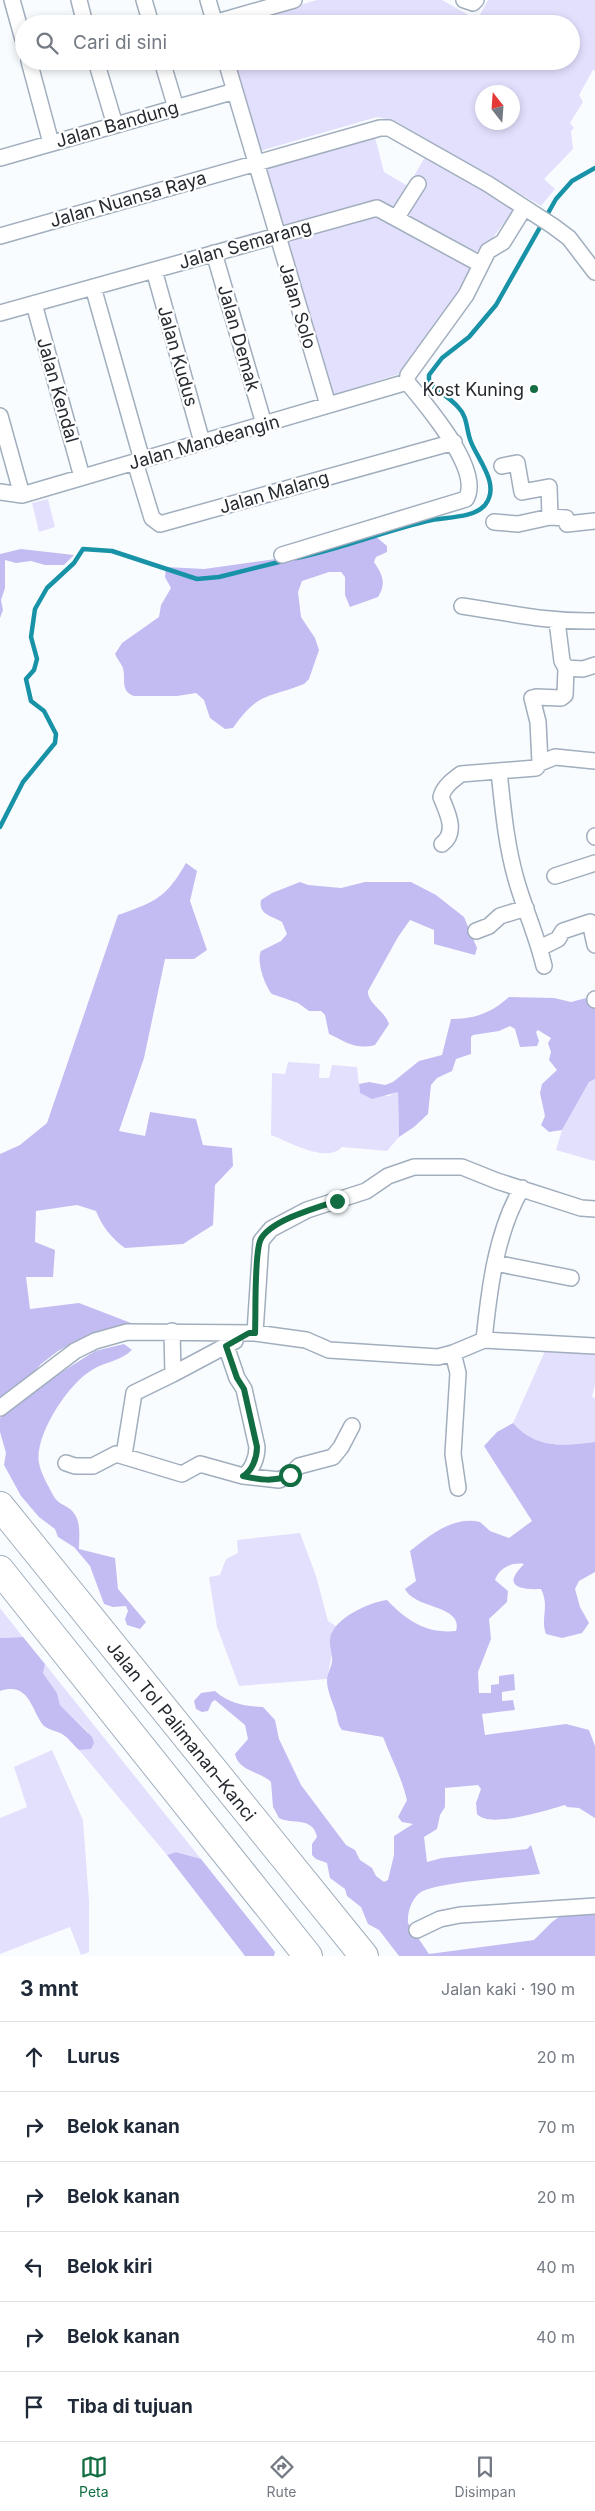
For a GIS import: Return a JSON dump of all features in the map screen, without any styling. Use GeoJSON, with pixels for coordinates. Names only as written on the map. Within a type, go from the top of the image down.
{"type":"FeatureCollection","features":[{"type":"Feature","properties":{"kind":"highway","name":"Jalan Tol Palimanan–Kanci"},"geometry":{"type":"LineString","coordinates":[[0,1506],[364,1956]]}},
{"type":"Feature","properties":{"kind":"highway"},"geometry":{"type":"LineString","coordinates":[[0,1570],[308,1956]]}},
{"type":"Feature","properties":{"kind":"street"},"geometry":{"type":"LineString","coordinates":[[12,0],[16,15]]}},
{"type":"Feature","properties":{"kind":"street"},"geometry":{"type":"LineString","coordinates":[[78,0],[82,15]]}},
{"type":"Feature","properties":{"kind":"street"},"geometry":{"type":"LineString","coordinates":[[144,0],[148,15]]}},
{"type":"Feature","properties":{"kind":"street"},"geometry":{"type":"LineString","coordinates":[[208,0],[213,15]]}},
{"type":"Feature","properties":{"kind":"street"},"geometry":{"type":"LineString","coordinates":[[242,15],[294,0]]}},
{"type":"Feature","properties":{"kind":"street"},"geometry":{"type":"LineString","coordinates":[[464,0],[473,3],[476,0]]}},
{"type":"Feature","properties":{"kind":"street"},"geometry":{"type":"LineString","coordinates":[[31,70],[51,143]]}},
{"type":"Feature","properties":{"kind":"street"},"geometry":{"type":"LineString","coordinates":[[99,70],[115,125]]}},
{"type":"Feature","properties":{"kind":"street"},"geometry":{"type":"LineString","coordinates":[[165,70],[176,108]]}},
{"type":"Feature","properties":{"kind":"street","name":"Jalan Solo"},"geometry":{"type":"LineString","coordinates":[[229,70],[328,405]]}},
{"type":"Feature","properties":{"kind":"street","name":"Jalan Bandung"},"geometry":{"type":"LineString","coordinates":[[0,158],[235,91]]}},
{"type":"Feature","properties":{"kind":"street","name":"Jalan Nuansa Raya"},"geometry":{"type":"LineString","coordinates":[[0,236],[380,128],[389,128],[488,184],[553,226],[569,238],[595,272]]}},
{"type":"Feature","properties":{"kind":"street"},"geometry":{"type":"LineString","coordinates":[[397,217],[418,184]]}},
{"type":"Feature","properties":{"kind":"street","name":"Jalan Semarang"},"geometry":{"type":"LineString","coordinates":[[0,313],[377,208],[397,217],[480,264]]}},
{"type":"Feature","properties":{"kind":"street"},"geometry":{"type":"LineString","coordinates":[[282,555],[466,499],[470,492],[471,483],[454,442],[407,382],[408,375],[466,295],[488,251],[503,242],[530,212]]}},
{"type":"Feature","properties":{"kind":"street","name":"Jalan Demak"},"geometry":{"type":"LineString","coordinates":[[214,253],[264,424]]}},
{"type":"Feature","properties":{"kind":"street","name":"Jalan Kudus"},"geometry":{"type":"LineString","coordinates":[[154,270],[202,442]]}},
{"type":"Feature","properties":{"kind":"street"},"geometry":{"type":"LineString","coordinates":[[93,287],[139,461]]}},
{"type":"Feature","properties":{"kind":"street","name":"Jalan Kendal"},"geometry":{"type":"LineString","coordinates":[[34,304],[82,477]]}},
{"type":"Feature","properties":{"kind":"street","name":"Jalan Mandeangin"},"geometry":{"type":"LineString","coordinates":[[0,492],[22,495],[407,382]]}},
{"type":"Feature","properties":{"kind":"street"},"geometry":{"type":"LineString","coordinates":[[0,416],[22,495]]}},
{"type":"Feature","properties":{"kind":"street","name":"Jalan Malang"},"geometry":{"type":"LineString","coordinates":[[139,461],[152,518],[160,524],[454,442]]}},
{"type":"Feature","properties":{"kind":"street"},"geometry":{"type":"LineString","coordinates":[[502,466],[517,463],[522,492],[548,487],[550,517]]}},
{"type":"Feature","properties":{"kind":"street"},"geometry":{"type":"LineString","coordinates":[[494,522],[518,524],[550,517],[566,518],[567,524],[595,521]]}},
{"type":"Feature","properties":{"kind":"street"},"geometry":{"type":"LineString","coordinates":[[468,607],[516,617],[595,620]]}},
{"type":"Feature","properties":{"kind":"street"},"geometry":{"type":"LineString","coordinates":[[540,763],[538,722],[534,697],[561,698],[565,695],[566,668],[562,661],[557,620]]}},
{"type":"Feature","properties":{"kind":"street"},"geometry":{"type":"LineString","coordinates":[[566,668],[583,669],[595,665]]}},
{"type":"Feature","properties":{"kind":"street"},"geometry":{"type":"LineString","coordinates":[[442,844],[448,840],[451,829],[441,797],[447,785],[462,774],[536,768],[540,763],[555,757],[595,760]]}},
{"type":"Feature","properties":{"kind":"street"},"geometry":{"type":"LineString","coordinates":[[499,772],[509,848],[515,876],[540,948],[544,966]]}},
{"type":"Feature","properties":{"kind":"street"},"geometry":{"type":"LineString","coordinates":[[556,876],[595,863]]}},
{"type":"Feature","properties":{"kind":"street"},"geometry":{"type":"LineString","coordinates":[[476,931],[489,926],[500,916],[526,908]]}},
{"type":"Feature","properties":{"kind":"street"},"geometry":{"type":"LineString","coordinates":[[540,948],[558,939],[563,931],[590,922],[595,945]]}},
{"type":"Feature","properties":{"kind":"street"},"geometry":{"type":"LineString","coordinates":[[252,1333],[260,1241],[271,1229],[307,1210],[366,1191],[388,1176],[414,1167],[462,1167],[479,1172],[497,1181],[581,1208],[595,1209]]}},
{"type":"Feature","properties":{"kind":"street"},"geometry":{"type":"LineString","coordinates":[[484,1340],[495,1263],[509,1215],[522,1188]]}},
{"type":"Feature","properties":{"kind":"street"},"geometry":{"type":"LineString","coordinates":[[495,1263],[571,1278]]}},
{"type":"Feature","properties":{"kind":"street"},"geometry":{"type":"LineString","coordinates":[[172,1330],[173,1374]]}},
{"type":"Feature","properties":{"kind":"street"},"geometry":{"type":"LineString","coordinates":[[0,1408],[57,1364],[95,1341],[127,1332],[172,1330],[252,1333],[306,1340],[329,1350],[438,1357],[484,1340],[595,1346]]}},
{"type":"Feature","properties":{"kind":"street"},"geometry":{"type":"LineString","coordinates":[[124,1456],[134,1393],[252,1333]]}},
{"type":"Feature","properties":{"kind":"street"},"geometry":{"type":"LineString","coordinates":[[226,1346],[237,1378],[244,1389],[257,1447],[257,1456],[248,1473],[243,1476]]}},
{"type":"Feature","properties":{"kind":"street"},"geometry":{"type":"LineString","coordinates":[[453,1353],[458,1373],[453,1434],[453,1454],[458,1488]]}},
{"type":"Feature","properties":{"kind":"street"},"geometry":{"type":"LineString","coordinates":[[66,1462],[75,1466],[93,1466],[103,1462],[110,1455],[124,1456],[182,1474],[200,1464],[243,1476],[279,1480],[290,1475],[299,1466],[333,1457],[342,1447],[352,1426]]}},
{"type":"Feature","properties":{"kind":"street"},"geometry":{"type":"LineString","coordinates":[[417,1930],[440,1919],[460,1915],[595,1906]]}},
{"type":"Feature","properties":{"kind":"shaded area"},"geometry":{"type":"Polygon","coordinates":[[[317,0],[442,0],[469,15],[265,15],[317,0]]]}},
{"type":"Feature","properties":{"kind":"shaded area"},"geometry":{"type":"Polygon","coordinates":[[[488,0],[595,0],[595,71],[593,70],[579,95],[583,102],[570,123],[574,128],[571,131],[573,149],[544,179],[555,189],[541,206],[395,121],[377,117],[260,151],[238,70],[580,70],[580,15],[480,15],[488,0]]]}},
{"type":"Feature","properties":{"kind":"shaded area"},"geometry":{"type":"Polygon","coordinates":[[[375,137],[384,172],[408,186],[425,157],[512,206],[513,211],[485,248],[475,252],[376,201],[282,227],[264,169],[266,167],[375,137]]]}},
{"type":"Feature","properties":{"kind":"shaded area"},"geometry":{"type":"Polygon","coordinates":[[[365,216],[382,216],[472,266],[445,314],[399,374],[330,396],[285,241],[365,216]]]}},
{"type":"Feature","properties":{"kind":"shaded area"},"geometry":{"type":"Polygon","coordinates":[[[48,499],[55,527],[39,532],[32,503],[48,499]]]}},
{"type":"Feature","properties":{"kind":"shaded area"},"geometry":{"type":"Polygon","coordinates":[[[374,535],[387,546],[387,552],[376,557],[374,562],[383,583],[378,597],[350,607],[345,595],[345,577],[341,572],[329,572],[302,581],[298,592],[301,617],[315,638],[319,650],[309,679],[304,684],[257,702],[242,716],[233,728],[225,729],[210,718],[204,700],[196,693],[177,696],[134,696],[125,688],[123,668],[115,654],[122,643],[159,617],[161,605],[171,588],[165,577],[166,567],[204,569],[305,555],[374,535]]]}},
{"type":"Feature","properties":{"kind":"shaded area"},"geometry":{"type":"Polygon","coordinates":[[[21,549],[74,555],[64,565],[45,565],[31,561],[16,563],[5,560],[5,588],[1,600],[3,610],[0,618],[0,554],[21,549]]]}},
{"type":"Feature","properties":{"kind":"shaded area"},"geometry":{"type":"Polygon","coordinates":[[[186,863],[197,871],[190,901],[207,950],[194,959],[165,959],[144,1058],[119,1131],[145,1136],[150,1112],[196,1119],[203,1145],[232,1148],[233,1166],[215,1185],[213,1225],[183,1244],[125,1248],[107,1231],[96,1211],[77,1205],[36,1211],[35,1242],[55,1250],[53,1277],[26,1277],[30,1309],[79,1303],[131,1323],[131,1327],[82,1338],[58,1351],[41,1364],[26,1381],[0,1400],[0,1154],[20,1145],[47,1123],[118,915],[151,902],[158,897],[172,884],[186,863]]]}},
{"type":"Feature","properties":{"kind":"shaded area"},"geometry":{"type":"Polygon","coordinates":[[[300,882],[308,885],[341,888],[365,882],[411,882],[436,895],[464,917],[477,948],[475,955],[434,944],[434,930],[410,920],[398,937],[368,991],[370,999],[389,1024],[375,1045],[362,1047],[346,1042],[329,1034],[325,1015],[321,1011],[309,1011],[298,1003],[272,994],[262,973],[261,951],[281,941],[287,934],[282,922],[264,912],[261,900],[272,893],[300,882]]]}},
{"type":"Feature","properties":{"kind":"shaded area"},"geometry":{"type":"Polygon","coordinates":[[[509,997],[554,998],[571,1002],[586,998],[595,1005],[595,1079],[589,1082],[562,1130],[549,1132],[541,1125],[545,1116],[540,1093],[542,1084],[557,1070],[549,1060],[551,1052],[548,1043],[551,1038],[538,1030],[536,1032],[539,1041],[537,1046],[520,1047],[515,1029],[510,1026],[499,1031],[473,1035],[471,1037],[471,1054],[456,1059],[452,1071],[437,1078],[431,1085],[428,1114],[399,1137],[398,1092],[372,1099],[360,1093],[359,1084],[369,1082],[385,1085],[393,1082],[419,1061],[442,1055],[451,1019],[468,1018],[482,1014],[496,1007],[509,997]]]}},
{"type":"Feature","properties":{"kind":"shaded area"},"geometry":{"type":"Polygon","coordinates":[[[288,1062],[320,1064],[319,1078],[329,1078],[332,1065],[357,1067],[360,1093],[389,1096],[398,1091],[399,1137],[387,1151],[342,1147],[335,1152],[318,1153],[271,1135],[272,1073],[285,1074],[288,1062]]]}},
{"type":"Feature","properties":{"kind":"shaded area"},"geometry":{"type":"Polygon","coordinates":[[[595,1079],[594,1161],[556,1150],[562,1130],[589,1082],[595,1079]]]}},
{"type":"Feature","properties":{"kind":"shaded area"},"geometry":{"type":"Polygon","coordinates":[[[124,1344],[132,1350],[122,1357],[92,1370],[73,1386],[64,1398],[55,1411],[42,1438],[39,1463],[55,1498],[74,1513],[79,1528],[79,1549],[115,1558],[118,1589],[146,1622],[140,1629],[127,1625],[125,1619],[128,1611],[126,1606],[113,1607],[104,1604],[90,1566],[74,1547],[58,1537],[55,1529],[39,1517],[21,1496],[4,1465],[6,1453],[0,1432],[0,1418],[35,1389],[95,1351],[124,1344]]]}},
{"type":"Feature","properties":{"kind":"shaded area"},"geometry":{"type":"Polygon","coordinates":[[[545,1351],[595,1352],[595,1385],[592,1397],[595,1398],[595,1442],[551,1444],[531,1438],[513,1423],[545,1351]]]}},
{"type":"Feature","properties":{"kind":"shaded area"},"geometry":{"type":"Polygon","coordinates":[[[513,1423],[531,1438],[551,1444],[595,1442],[595,1572],[579,1581],[575,1589],[580,1607],[589,1623],[582,1633],[562,1638],[546,1634],[544,1628],[545,1601],[541,1589],[526,1589],[516,1585],[514,1582],[517,1571],[524,1564],[515,1564],[507,1567],[497,1576],[495,1580],[508,1591],[507,1602],[489,1619],[491,1639],[478,1672],[479,1693],[491,1693],[491,1685],[499,1684],[499,1676],[514,1674],[515,1690],[502,1692],[502,1701],[513,1700],[515,1710],[482,1714],[485,1735],[566,1724],[589,1730],[595,1746],[595,1818],[579,1808],[567,1807],[565,1805],[519,1817],[493,1820],[483,1818],[477,1814],[476,1803],[481,1789],[478,1785],[445,1788],[445,1807],[440,1815],[437,1829],[424,1837],[427,1862],[442,1858],[527,1849],[531,1845],[540,1874],[430,1888],[421,1892],[415,1898],[409,1910],[408,1923],[429,1954],[534,1940],[552,1922],[566,1912],[595,1910],[595,1956],[399,1956],[379,1930],[368,1924],[361,1907],[347,1896],[345,1889],[330,1878],[327,1863],[316,1859],[312,1855],[312,1844],[317,1837],[315,1830],[301,1822],[279,1818],[273,1807],[271,1782],[245,1768],[237,1760],[235,1754],[248,1739],[245,1725],[215,1700],[208,1711],[202,1712],[196,1709],[194,1701],[201,1693],[215,1691],[226,1699],[238,1704],[263,1707],[275,1720],[279,1739],[301,1785],[346,1845],[355,1850],[360,1860],[372,1868],[376,1876],[384,1882],[388,1880],[394,1855],[394,1836],[413,1824],[402,1822],[398,1817],[407,1800],[383,1737],[342,1730],[339,1725],[327,1684],[332,1662],[330,1639],[338,1624],[353,1612],[371,1604],[387,1600],[402,1614],[418,1624],[436,1630],[456,1631],[456,1623],[453,1616],[418,1600],[405,1589],[416,1581],[410,1551],[434,1533],[451,1524],[470,1521],[480,1522],[490,1531],[509,1538],[532,1521],[484,1446],[497,1432],[513,1423]]]}},
{"type":"Feature","properties":{"kind":"shaded area"},"geometry":{"type":"Polygon","coordinates":[[[300,1533],[316,1576],[328,1621],[336,1626],[330,1640],[332,1654],[327,1679],[239,1686],[217,1627],[209,1577],[220,1575],[226,1559],[238,1553],[237,1540],[300,1533]]]}},
{"type":"Feature","properties":{"kind":"shaded area"},"geometry":{"type":"Polygon","coordinates":[[[0,1608],[23,1637],[0,1638],[0,1608]]]}},
{"type":"Feature","properties":{"kind":"shaded area"},"geometry":{"type":"Polygon","coordinates":[[[23,1637],[45,1664],[43,1673],[57,1693],[60,1705],[92,1737],[94,1743],[91,1749],[79,1750],[60,1733],[44,1726],[28,1699],[18,1690],[0,1691],[0,1638],[23,1637]]]}},
{"type":"Feature","properties":{"kind":"shaded area"},"geometry":{"type":"Polygon","coordinates":[[[45,1664],[201,1859],[176,1852],[167,1855],[79,1750],[85,1750],[88,1732],[60,1705],[57,1693],[43,1673],[45,1664]]]}},
{"type":"Feature","properties":{"kind":"shaded area"},"geometry":{"type":"Polygon","coordinates":[[[52,1750],[83,1820],[89,1901],[89,1952],[81,1955],[70,1927],[0,1954],[0,1818],[27,1807],[14,1767],[52,1750]]]}},
{"type":"Feature","properties":{"kind":"shaded area"},"geometry":{"type":"Polygon","coordinates":[[[176,1852],[201,1859],[275,1952],[274,1956],[245,1956],[167,1855],[176,1852]]]}},
{"type":"Feature","properties":{"kind":"waterway"},"geometry":{"type":"LineString","coordinates":[[296,558],[330,550],[415,524],[468,515],[485,505],[491,489],[487,473],[469,437],[464,415],[455,404],[429,383],[429,375],[442,358],[469,337],[496,305],[556,199],[572,181],[595,168]]}},
{"type":"Feature","properties":{"kind":"waterway"},"geometry":{"type":"LineString","coordinates":[[0,827],[23,782],[55,743],[56,734],[44,711],[31,701],[26,679],[34,670],[37,659],[31,637],[35,609],[47,588],[74,563],[83,549],[112,551],[197,579],[219,577],[283,561]]}},
{"type":"Feature","properties":{"kind":"place","name":"Kost Kuning"},"geometry":{"type":"Point","coordinates":[534,389]}},
{"type":"Feature","properties":{"kind":"route"},"geometry":{"type":"LineString","coordinates":[[290,1475],[279,1480],[243,1476],[248,1473],[257,1456],[257,1447],[244,1389],[237,1378],[226,1346],[249,1333],[255,1333],[260,1241],[271,1229],[307,1210],[337,1201]]}}]}
